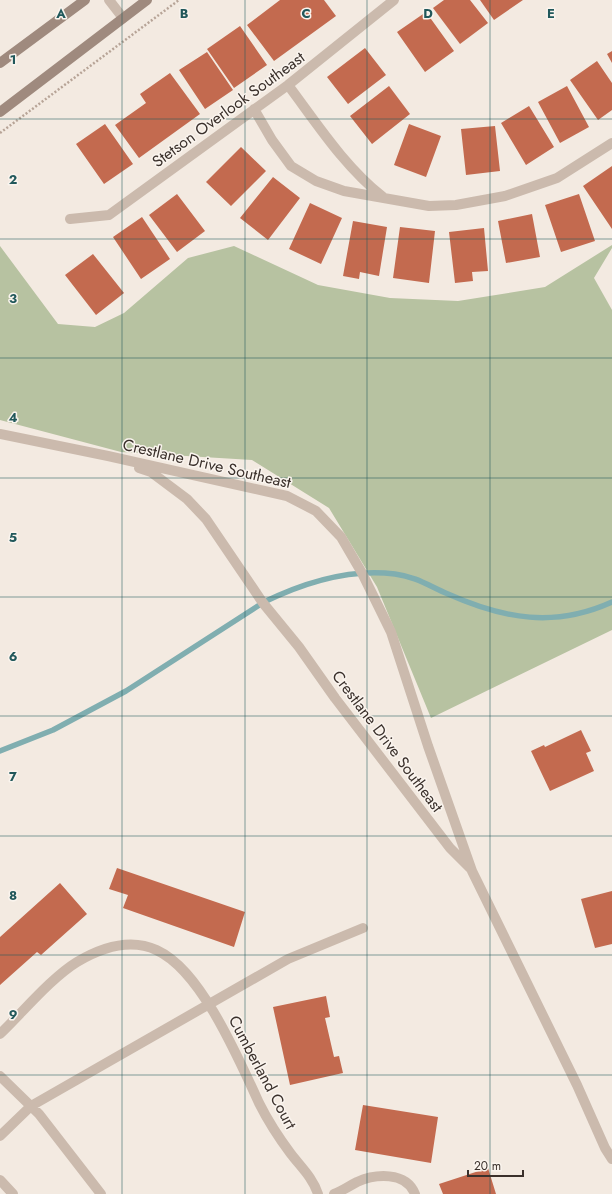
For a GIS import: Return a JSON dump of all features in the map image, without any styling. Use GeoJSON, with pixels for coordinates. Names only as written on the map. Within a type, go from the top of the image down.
{"type":"FeatureCollection","features":[{"type":"Feature","properties":{"kind":"street"},"geometry":{"type":"LineString","coordinates":[[0,63],[85,0]]}},
{"type":"Feature","properties":{"kind":"street"},"geometry":{"type":"LineString","coordinates":[[109,0],[123,18]]}},
{"type":"Feature","properties":{"kind":"street"},"geometry":{"type":"LineString","coordinates":[[0,112],[147,0]]}},
{"type":"Feature","properties":{"kind":"street","name":"Stetson Overlook Southeast"},"geometry":{"type":"LineString","coordinates":[[70,219],[109,215],[288,85],[394,0]]}},
{"type":"Feature","properties":{"kind":"street"},"geometry":{"type":"LineString","coordinates":[[288,85],[340,156],[363,181],[384,198]]}},
{"type":"Feature","properties":{"kind":"street"},"geometry":{"type":"LineString","coordinates":[[254,109],[272,140],[291,166],[316,181],[344,190],[429,206],[456,205],[505,196],[557,178],[612,143]]}},
{"type":"Feature","properties":{"kind":"street"},"geometry":{"type":"LineString","coordinates":[[0,434],[108,456]]}},
{"type":"Feature","properties":{"kind":"street","name":"Crestlane Drive Southeast"},"geometry":{"type":"LineString","coordinates":[[108,456],[151,472],[187,499],[206,519],[263,603],[299,647],[334,698],[450,848],[472,871]]}},
{"type":"Feature","properties":{"kind":"street","name":"Crestlane Drive Southeast"},"geometry":{"type":"LineString","coordinates":[[108,456],[287,496],[316,511],[341,537],[354,558],[391,632],[428,746],[472,871],[577,1085],[605,1148],[612,1159]]}},
{"type":"Feature","properties":{"kind":"street"},"geometry":{"type":"LineString","coordinates":[[0,1136],[31,1106],[209,1004],[288,959],[363,928]]}},
{"type":"Feature","properties":{"kind":"street","name":"Cumberland Court"},"geometry":{"type":"LineString","coordinates":[[0,1034],[58,977],[76,963],[106,948],[119,945],[138,945],[156,949],[170,957],[198,986],[229,1038],[267,1120],[312,1180],[319,1193]]}},
{"type":"Feature","properties":{"kind":"street"},"geometry":{"type":"LineString","coordinates":[[0,1076],[31,1106],[100,1194]]}},
{"type":"Feature","properties":{"kind":"street"},"geometry":{"type":"LineString","coordinates":[[334,1194],[356,1182],[376,1176],[388,1176],[401,1180],[410,1185],[415,1194]]}},
{"type":"Feature","properties":{"kind":"street"},"geometry":{"type":"LineString","coordinates":[[0,1180],[13,1194]]}},
{"type":"Feature","properties":{"kind":"path"},"geometry":{"type":"LineString","coordinates":[[0,133],[179,0]]}},
{"type":"Feature","properties":{"kind":"green space"},"geometry":{"type":"Polygon","coordinates":[[[612,245],[612,248],[594,278],[612,310],[612,630],[431,718],[377,587],[329,508],[252,460],[121,452],[0,420],[0,246],[58,324],[95,327],[124,313],[188,258],[234,246],[318,285],[390,298],[458,301],[545,287],[612,245]]]}},
{"type":"Feature","properties":{"kind":"building"},"geometry":{"type":"Polygon","coordinates":[[[280,0],[324,0],[336,16],[274,61],[247,25],[280,0]]]}},
{"type":"Feature","properties":{"kind":"building"},"geometry":{"type":"Polygon","coordinates":[[[444,0],[470,0],[488,23],[460,44],[433,8],[444,0]]]}},
{"type":"Feature","properties":{"kind":"building"},"geometry":{"type":"Polygon","coordinates":[[[480,0],[523,0],[494,20],[480,0]]]}},
{"type":"Feature","properties":{"kind":"building"},"geometry":{"type":"Polygon","coordinates":[[[426,12],[454,51],[425,72],[397,32],[426,12]]]}},
{"type":"Feature","properties":{"kind":"building"},"geometry":{"type":"Polygon","coordinates":[[[240,26],[267,65],[234,88],[207,49],[240,26]]]}},
{"type":"Feature","properties":{"kind":"building"},"geometry":{"type":"Polygon","coordinates":[[[365,48],[386,75],[348,104],[327,77],[365,48]]]}},
{"type":"Feature","properties":{"kind":"building"},"geometry":{"type":"Polygon","coordinates":[[[612,51],[612,63],[607,54],[612,51]]]}},
{"type":"Feature","properties":{"kind":"building"},"geometry":{"type":"Polygon","coordinates":[[[207,52],[233,90],[205,109],[179,70],[207,52]]]}},
{"type":"Feature","properties":{"kind":"building"},"geometry":{"type":"Polygon","coordinates":[[[597,61],[612,83],[612,110],[598,120],[570,80],[597,61]]]}},
{"type":"Feature","properties":{"kind":"building"},"geometry":{"type":"Polygon","coordinates":[[[170,73],[200,114],[139,158],[115,125],[146,103],[140,94],[170,73]]]}},
{"type":"Feature","properties":{"kind":"building"},"geometry":{"type":"Polygon","coordinates":[[[389,86],[410,114],[372,144],[350,116],[389,86]]]}},
{"type":"Feature","properties":{"kind":"building"},"geometry":{"type":"Polygon","coordinates":[[[567,86],[589,127],[560,143],[538,102],[567,86]]]}},
{"type":"Feature","properties":{"kind":"building"},"geometry":{"type":"Polygon","coordinates":[[[529,106],[554,147],[526,165],[501,123],[529,106]]]}},
{"type":"Feature","properties":{"kind":"building"},"geometry":{"type":"Polygon","coordinates":[[[105,124],[133,164],[104,184],[76,144],[105,124]]]}},
{"type":"Feature","properties":{"kind":"building"},"geometry":{"type":"Polygon","coordinates":[[[409,124],[441,136],[426,177],[394,165],[409,124]]]}},
{"type":"Feature","properties":{"kind":"building"},"geometry":{"type":"Polygon","coordinates":[[[495,126],[500,171],[466,175],[461,129],[495,126]]]}},
{"type":"Feature","properties":{"kind":"building"},"geometry":{"type":"Polygon","coordinates":[[[241,147],[266,171],[231,206],[206,182],[241,147]]]}},
{"type":"Feature","properties":{"kind":"building"},"geometry":{"type":"Polygon","coordinates":[[[612,166],[612,229],[583,186],[612,166]]]}},
{"type":"Feature","properties":{"kind":"building"},"geometry":{"type":"Polygon","coordinates":[[[273,177],[300,198],[268,240],[240,218],[273,177]]]}},
{"type":"Feature","properties":{"kind":"building"},"geometry":{"type":"Polygon","coordinates":[[[177,194],[205,231],[177,252],[149,215],[177,194]]]}},
{"type":"Feature","properties":{"kind":"building"},"geometry":{"type":"Polygon","coordinates":[[[579,194],[595,241],[561,252],[545,205],[579,194]]]}},
{"type":"Feature","properties":{"kind":"building"},"geometry":{"type":"Polygon","coordinates":[[[310,203],[342,218],[321,264],[289,249],[310,203]]]}},
{"type":"Feature","properties":{"kind":"building"},"geometry":{"type":"Polygon","coordinates":[[[532,214],[540,257],[506,263],[498,221],[532,214]]]}},
{"type":"Feature","properties":{"kind":"building"},"geometry":{"type":"Polygon","coordinates":[[[142,217],[170,259],[141,279],[113,237],[142,217]]]}},
{"type":"Feature","properties":{"kind":"building"},"geometry":{"type":"Polygon","coordinates":[[[353,221],[387,227],[379,276],[360,272],[359,279],[343,276],[353,221]]]}},
{"type":"Feature","properties":{"kind":"building"},"geometry":{"type":"Polygon","coordinates":[[[400,227],[435,231],[429,283],[393,278],[400,227]]]}},
{"type":"Feature","properties":{"kind":"building"},"geometry":{"type":"Polygon","coordinates":[[[484,228],[488,271],[472,272],[473,281],[455,283],[449,232],[484,228]]]}},
{"type":"Feature","properties":{"kind":"building"},"geometry":{"type":"Polygon","coordinates":[[[93,254],[124,293],[96,315],[65,275],[93,254]]]}},
{"type":"Feature","properties":{"kind":"building"},"geometry":{"type":"Polygon","coordinates":[[[581,730],[591,751],[586,753],[594,771],[550,791],[531,751],[544,745],[545,747],[581,730]]]}},
{"type":"Feature","properties":{"kind":"building"},"geometry":{"type":"Polygon","coordinates":[[[117,868],[245,912],[234,947],[123,908],[128,895],[109,889],[117,868]]]}},
{"type":"Feature","properties":{"kind":"building"},"geometry":{"type":"Polygon","coordinates":[[[60,883],[87,914],[41,955],[37,952],[0,985],[0,937],[60,883]]]}},
{"type":"Feature","properties":{"kind":"building"},"geometry":{"type":"Polygon","coordinates":[[[612,891],[612,944],[595,948],[581,899],[612,891]]]}},
{"type":"Feature","properties":{"kind":"building"},"geometry":{"type":"Polygon","coordinates":[[[326,996],[330,1017],[325,1018],[334,1057],[339,1056],[343,1073],[290,1085],[273,1007],[326,996]]]}},
{"type":"Feature","properties":{"kind":"building"},"geometry":{"type":"Polygon","coordinates":[[[363,1105],[438,1117],[431,1163],[355,1150],[363,1105]]]}},
{"type":"Feature","properties":{"kind":"building"},"geometry":{"type":"Polygon","coordinates":[[[488,1168],[496,1194],[443,1194],[439,1184],[488,1168]]]}},
{"type":"Feature","properties":{"kind":"waterway"},"geometry":{"type":"LineString","coordinates":[[0,751],[53,730],[126,691],[264,602],[295,588],[328,578],[361,573],[403,575],[469,603],[509,614],[530,617],[570,615],[591,610],[612,602]]}}]}
